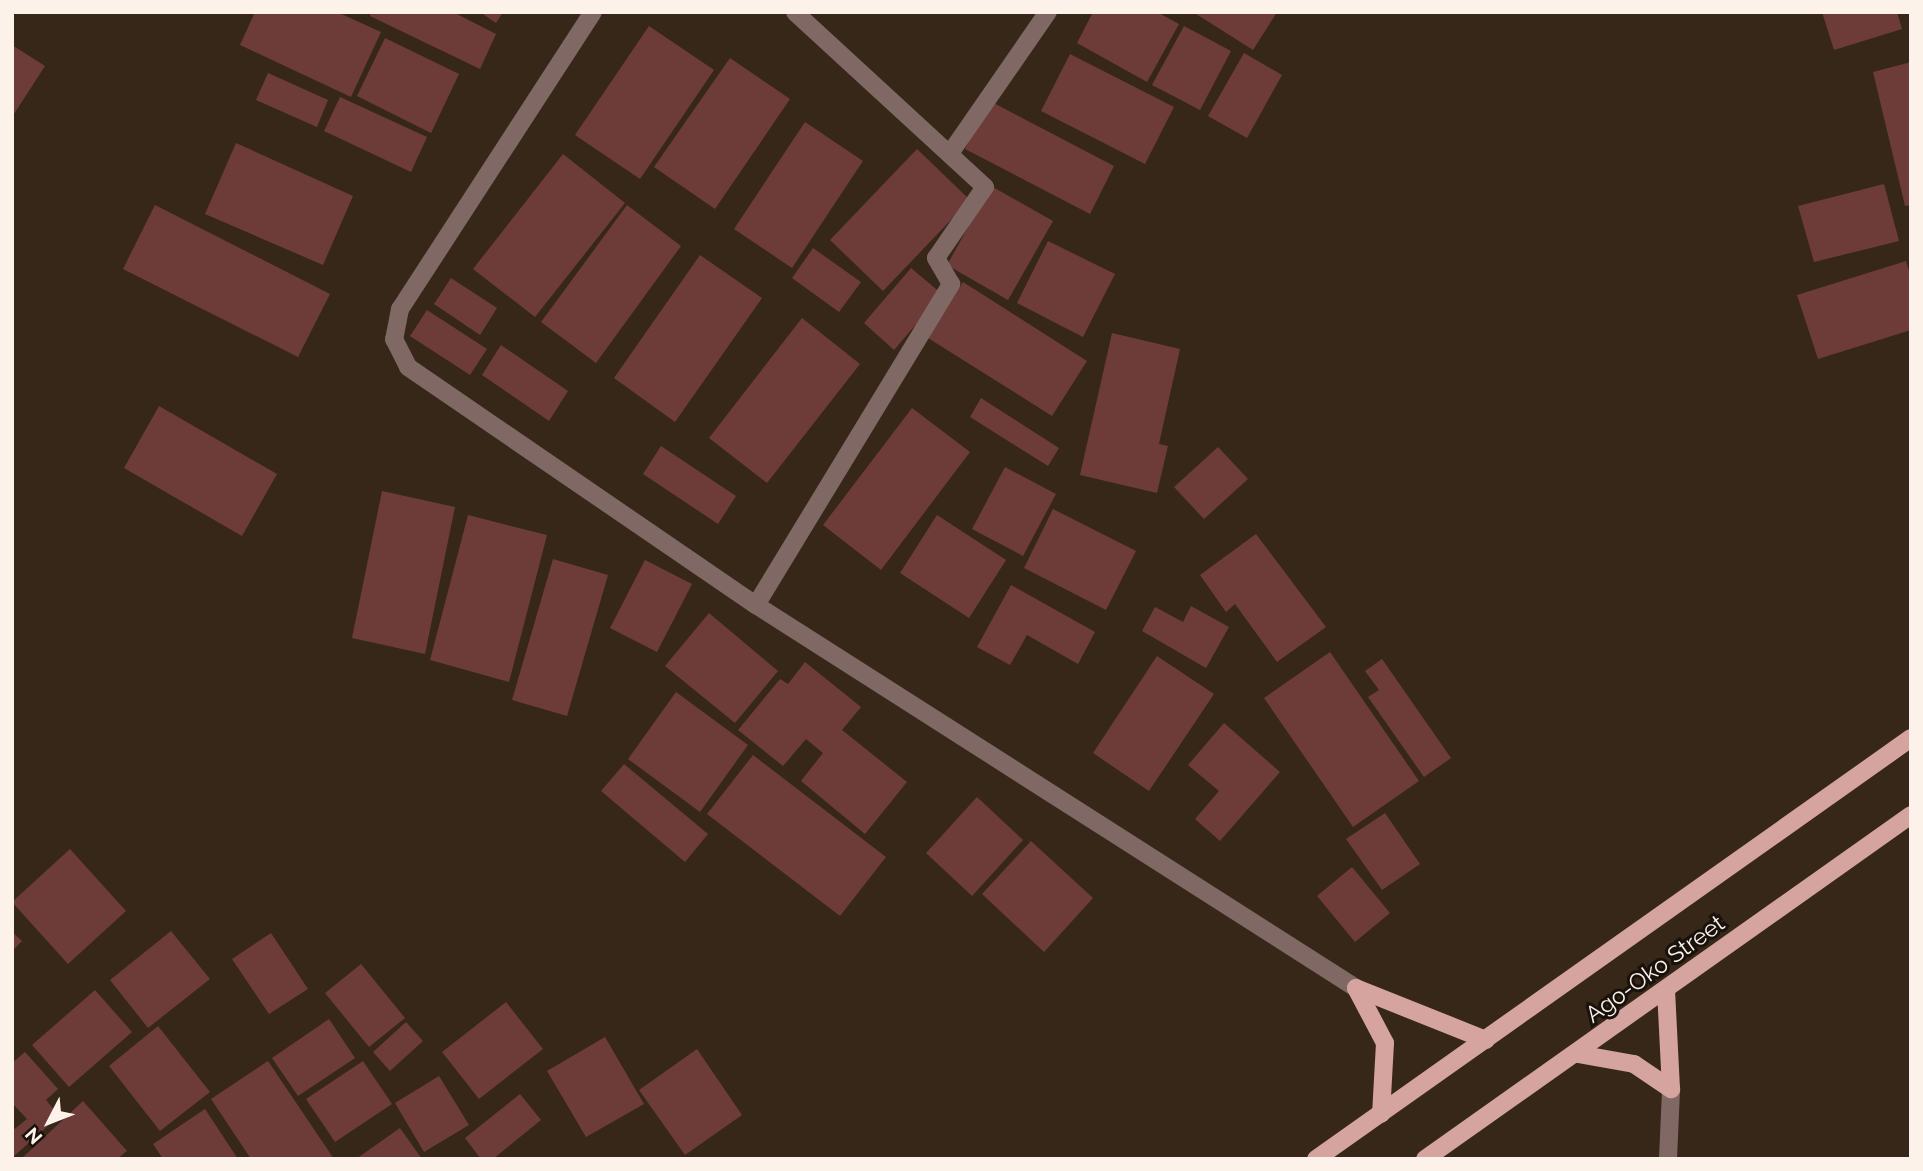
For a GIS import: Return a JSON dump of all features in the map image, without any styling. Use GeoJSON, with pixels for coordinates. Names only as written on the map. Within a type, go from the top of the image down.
{"type":"FeatureCollection","features":[{"type":"Feature","properties":{"kind":"main road"},"geometry":{"type":"LineString","coordinates":[[1322,1155],[1911,738]]}},
{"type":"Feature","properties":{"kind":"main road","name":"Ago-Oko Street"},"geometry":{"type":"LineString","coordinates":[[1425,1159],[1578,1054],[1911,815]]}},
{"type":"Feature","properties":{"kind":"main road"},"geometry":{"type":"LineString","coordinates":[[1356,988],[1486,1040]]}},
{"type":"Feature","properties":{"kind":"main road"},"geometry":{"type":"LineString","coordinates":[[1356,988],[1385,1043],[1381,1114]]}},
{"type":"Feature","properties":{"kind":"main road"},"geometry":{"type":"LineString","coordinates":[[1666,990],[1671,1088]]}},
{"type":"Feature","properties":{"kind":"main road"},"geometry":{"type":"LineString","coordinates":[[1578,1054],[1634,1064],[1671,1088]]}},
{"type":"Feature","properties":{"kind":"street"},"geometry":{"type":"LineString","coordinates":[[593,12],[400,309],[394,339],[408,367],[756,605],[1356,988]]}},
{"type":"Feature","properties":{"kind":"street"},"geometry":{"type":"LineString","coordinates":[[756,605],[951,284],[936,258],[985,187],[951,152],[795,12]]}},
{"type":"Feature","properties":{"kind":"street"},"geometry":{"type":"LineString","coordinates":[[951,152],[1048,12]]}},
{"type":"Feature","properties":{"kind":"street"},"geometry":{"type":"LineString","coordinates":[[1668,1159],[1671,1088]]}},
{"type":"Feature","properties":{"kind":"building"},"geometry":{"type":"Polygon","coordinates":[[[255,12],[337,12],[381,32],[351,97],[240,45],[255,12]]]}},
{"type":"Feature","properties":{"kind":"building"},"geometry":{"type":"Polygon","coordinates":[[[371,12],[453,12],[496,34],[480,69],[370,16],[371,12]]]}},
{"type":"Feature","properties":{"kind":"building"},"geometry":{"type":"Polygon","coordinates":[[[480,12],[503,12],[496,23],[480,12]]]}},
{"type":"Feature","properties":{"kind":"building"},"geometry":{"type":"Polygon","coordinates":[[[1093,12],[1157,12],[1179,24],[1147,82],[1077,43],[1093,12]]]}},
{"type":"Feature","properties":{"kind":"building"},"geometry":{"type":"Polygon","coordinates":[[[1193,12],[1277,12],[1253,50],[1193,12]]]}},
{"type":"Feature","properties":{"kind":"building"},"geometry":{"type":"Polygon","coordinates":[[[1822,12],[1897,12],[1902,29],[1834,50],[1822,12]]]}},
{"type":"Feature","properties":{"kind":"building"},"geometry":{"type":"Polygon","coordinates":[[[649,26],[714,70],[640,179],[575,135],[649,26]]]}},
{"type":"Feature","properties":{"kind":"building"},"geometry":{"type":"Polygon","coordinates":[[[1184,26],[1231,51],[1200,110],[1152,85],[1184,26]]]}},
{"type":"Feature","properties":{"kind":"building"},"geometry":{"type":"Polygon","coordinates":[[[385,38],[459,74],[431,133],[357,96],[385,38]]]}},
{"type":"Feature","properties":{"kind":"building"},"geometry":{"type":"Polygon","coordinates":[[[12,45],[45,66],[12,117],[12,45]]]}},
{"type":"Feature","properties":{"kind":"building"},"geometry":{"type":"Polygon","coordinates":[[[1244,53],[1282,75],[1247,138],[1208,116],[1244,53]]]}},
{"type":"Feature","properties":{"kind":"building"},"geometry":{"type":"Polygon","coordinates":[[[1070,54],[1174,107],[1145,164],[1041,111],[1070,54]]]}},
{"type":"Feature","properties":{"kind":"building"},"geometry":{"type":"Polygon","coordinates":[[[730,58],[790,99],[715,209],[654,167],[730,58]]]}},
{"type":"Feature","properties":{"kind":"building"},"geometry":{"type":"Polygon","coordinates":[[[1911,62],[1911,205],[1905,206],[1873,72],[1911,62]]]}},
{"type":"Feature","properties":{"kind":"building"},"geometry":{"type":"Polygon","coordinates":[[[268,73],[328,100],[317,127],[256,100],[268,73]]]}},
{"type":"Feature","properties":{"kind":"building"},"geometry":{"type":"Polygon","coordinates":[[[340,97],[427,137],[411,172],[324,131],[340,97]]]}},
{"type":"Feature","properties":{"kind":"building"},"geometry":{"type":"Polygon","coordinates":[[[990,101],[1114,166],[1090,214],[965,149],[990,101]]]}},
{"type":"Feature","properties":{"kind":"building"},"geometry":{"type":"Polygon","coordinates":[[[805,122],[863,161],[792,268],[734,229],[805,122]]]}},
{"type":"Feature","properties":{"kind":"building"},"geometry":{"type":"Polygon","coordinates":[[[236,143],[353,196],[323,265],[205,214],[236,143]]]}},
{"type":"Feature","properties":{"kind":"building"},"geometry":{"type":"Polygon","coordinates":[[[917,149],[970,200],[883,291],[830,240],[917,149]]]}},
{"type":"Feature","properties":{"kind":"building"},"geometry":{"type":"Polygon","coordinates":[[[563,154],[625,203],[535,317],[473,269],[563,154]]]}},
{"type":"Feature","properties":{"kind":"building"},"geometry":{"type":"Polygon","coordinates":[[[1884,184],[1899,241],[1814,262],[1798,206],[1884,184]]]}},
{"type":"Feature","properties":{"kind":"building"},"geometry":{"type":"Polygon","coordinates":[[[991,186],[1053,221],[1008,300],[947,265],[991,186]]]}},
{"type":"Feature","properties":{"kind":"building"},"geometry":{"type":"Polygon","coordinates":[[[155,205],[330,294],[298,357],[123,269],[155,205]]]}},
{"type":"Feature","properties":{"kind":"building"},"geometry":{"type":"Polygon","coordinates":[[[627,205],[681,246],[596,363],[541,322],[627,205]]]}},
{"type":"Feature","properties":{"kind":"building"},"geometry":{"type":"Polygon","coordinates":[[[1048,241],[1115,274],[1083,337],[1017,303],[1048,241]]]}},
{"type":"Feature","properties":{"kind":"building"},"geometry":{"type":"Polygon","coordinates":[[[813,248],[861,282],[839,312],[792,278],[813,248]]]}},
{"type":"Feature","properties":{"kind":"building"},"geometry":{"type":"Polygon","coordinates":[[[700,255],[762,298],[675,422],[614,378],[700,255]]]}},
{"type":"Feature","properties":{"kind":"building"},"geometry":{"type":"Polygon","coordinates":[[[1906,261],[1911,277],[1911,330],[1818,359],[1797,295],[1906,261]]]}},
{"type":"Feature","properties":{"kind":"building"},"geometry":{"type":"Polygon","coordinates":[[[911,268],[942,294],[894,350],[864,323],[911,268]]]}},
{"type":"Feature","properties":{"kind":"building"},"geometry":{"type":"Polygon","coordinates":[[[451,278],[497,308],[480,335],[434,304],[451,278]]]}},
{"type":"Feature","properties":{"kind":"building"},"geometry":{"type":"Polygon","coordinates":[[[963,282],[1087,361],[1052,416],[928,338],[963,282]]]}},
{"type":"Feature","properties":{"kind":"building"},"geometry":{"type":"Polygon","coordinates":[[[427,310],[487,349],[470,375],[410,336],[427,310]]]}},
{"type":"Feature","properties":{"kind":"building"},"geometry":{"type":"Polygon","coordinates":[[[802,318],[860,364],[767,483],[709,438],[802,318]]]}},
{"type":"Feature","properties":{"kind":"building"},"geometry":{"type":"Polygon","coordinates":[[[1112,333],[1180,349],[1159,444],[1168,446],[1157,493],[1080,475],[1112,333]]]}},
{"type":"Feature","properties":{"kind":"building"},"geometry":{"type":"Polygon","coordinates":[[[501,345],[568,391],[549,421],[482,375],[501,345]]]}},
{"type":"Feature","properties":{"kind":"building"},"geometry":{"type":"Polygon","coordinates":[[[981,398],[1059,448],[1048,466],[970,417],[981,398]]]}},
{"type":"Feature","properties":{"kind":"building"},"geometry":{"type":"Polygon","coordinates":[[[159,406],[277,474],[242,536],[124,468],[159,406]]]}},
{"type":"Feature","properties":{"kind":"building"},"geometry":{"type":"Polygon","coordinates":[[[912,408],[970,452],[881,570],[823,525],[912,408]]]}},
{"type":"Feature","properties":{"kind":"building"},"geometry":{"type":"Polygon","coordinates":[[[661,446],[736,496],[718,524],[643,474],[661,446]]]}},
{"type":"Feature","properties":{"kind":"building"},"geometry":{"type":"Polygon","coordinates":[[[1218,447],[1248,479],[1204,519],[1174,487],[1218,447]]]}},
{"type":"Feature","properties":{"kind":"building"},"geometry":{"type":"Polygon","coordinates":[[[1005,467],[1056,494],[1023,556],[972,529],[1005,467]]]}},
{"type":"Feature","properties":{"kind":"building"},"geometry":{"type":"Polygon","coordinates":[[[382,491],[455,507],[425,654],[352,638],[382,491]]]}},
{"type":"Feature","properties":{"kind":"building"},"geometry":{"type":"Polygon","coordinates":[[[1053,509],[1136,551],[1106,610],[1024,568],[1053,509]]]}},
{"type":"Feature","properties":{"kind":"building"},"geometry":{"type":"Polygon","coordinates":[[[468,515],[547,535],[509,682],[430,660],[468,515]]]}},
{"type":"Feature","properties":{"kind":"building"},"geometry":{"type":"Polygon","coordinates":[[[937,515],[1006,560],[969,618],[900,573],[937,515]]]}},
{"type":"Feature","properties":{"kind":"building"},"geometry":{"type":"Polygon","coordinates":[[[1256,534],[1326,627],[1277,662],[1235,604],[1226,612],[1200,575],[1256,534]]]}},
{"type":"Feature","properties":{"kind":"building"},"geometry":{"type":"Polygon","coordinates":[[[553,559],[608,575],[567,716],[512,700],[553,559]]]}},
{"type":"Feature","properties":{"kind":"building"},"geometry":{"type":"Polygon","coordinates":[[[645,560],[692,584],[657,652],[610,628],[645,560]]]}},
{"type":"Feature","properties":{"kind":"building"},"geometry":{"type":"Polygon","coordinates":[[[1011,585],[1095,632],[1078,664],[1027,635],[1010,665],[977,647],[1011,585]]]}},
{"type":"Feature","properties":{"kind":"building"},"geometry":{"type":"Polygon","coordinates":[[[1191,606],[1229,627],[1206,668],[1142,631],[1155,607],[1183,622],[1191,606]]]}},
{"type":"Feature","properties":{"kind":"building"},"geometry":{"type":"Polygon","coordinates":[[[709,613],[778,671],[735,723],[665,666],[709,613]]]}},
{"type":"Feature","properties":{"kind":"building"},"geometry":{"type":"Polygon","coordinates":[[[1330,652],[1419,781],[1353,827],[1264,698],[1330,652]]]}},
{"type":"Feature","properties":{"kind":"building"},"geometry":{"type":"Polygon","coordinates":[[[1157,656],[1214,694],[1149,791],[1093,753],[1157,656]]]}},
{"type":"Feature","properties":{"kind":"building"},"geometry":{"type":"Polygon","coordinates":[[[1382,659],[1451,758],[1424,777],[1368,697],[1379,690],[1365,671],[1382,659]]]}},
{"type":"Feature","properties":{"kind":"building"},"geometry":{"type":"Polygon","coordinates":[[[805,662],[861,707],[842,730],[907,782],[865,834],[801,781],[823,753],[806,739],[783,766],[738,730],[780,679],[788,684],[805,662]]]}},
{"type":"Feature","properties":{"kind":"building"},"geometry":{"type":"Polygon","coordinates":[[[676,692],[748,745],[700,812],[628,759],[676,692]]]}},
{"type":"Feature","properties":{"kind":"building"},"geometry":{"type":"Polygon","coordinates":[[[1224,723],[1280,772],[1220,841],[1195,819],[1219,791],[1188,765],[1224,723]]]}},
{"type":"Feature","properties":{"kind":"building"},"geometry":{"type":"Polygon","coordinates":[[[753,755],[886,857],[840,916],[707,814],[753,755]]]}},
{"type":"Feature","properties":{"kind":"building"},"geometry":{"type":"Polygon","coordinates":[[[624,764],[708,834],[685,862],[601,791],[624,764]]]}},
{"type":"Feature","properties":{"kind":"building"},"geometry":{"type":"Polygon","coordinates":[[[977,797],[1023,840],[972,896],[926,853],[977,797]]]}},
{"type":"Feature","properties":{"kind":"building"},"geometry":{"type":"Polygon","coordinates":[[[1385,813],[1420,864],[1382,890],[1346,839],[1385,813]]]}},
{"type":"Feature","properties":{"kind":"building"},"geometry":{"type":"Polygon","coordinates":[[[1031,841],[1093,898],[1044,952],[982,894],[1031,841]]]}},
{"type":"Feature","properties":{"kind":"building"},"geometry":{"type":"Polygon","coordinates":[[[70,849],[126,911],[68,964],[12,902],[70,849]]]}},
{"type":"Feature","properties":{"kind":"building"},"geometry":{"type":"Polygon","coordinates":[[[1352,867],[1390,913],[1355,942],[1317,896],[1352,867]]]}},
{"type":"Feature","properties":{"kind":"building"},"geometry":{"type":"Polygon","coordinates":[[[171,931],[210,979],[148,1028],[110,980],[171,931]]]}},
{"type":"Feature","properties":{"kind":"building"},"geometry":{"type":"Polygon","coordinates":[[[12,932],[22,941],[12,951],[12,932]]]}},
{"type":"Feature","properties":{"kind":"building"},"geometry":{"type":"Polygon","coordinates":[[[271,933],[308,989],[269,1014],[232,959],[271,933]]]}},
{"type":"Feature","properties":{"kind":"building"},"geometry":{"type":"Polygon","coordinates":[[[361,964],[405,1018],[369,1047],[325,993],[361,964]]]}},
{"type":"Feature","properties":{"kind":"building"},"geometry":{"type":"Polygon","coordinates":[[[95,990],[132,1032],[69,1087],[32,1045],[95,990]]]}},
{"type":"Feature","properties":{"kind":"building"},"geometry":{"type":"Polygon","coordinates":[[[506,1002],[543,1049],[479,1099],[442,1052],[506,1002]]]}},
{"type":"Feature","properties":{"kind":"building"},"geometry":{"type":"Polygon","coordinates":[[[329,1019],[355,1058],[298,1096],[272,1058],[329,1019]]]}},
{"type":"Feature","properties":{"kind":"building"},"geometry":{"type":"Polygon","coordinates":[[[406,1022],[423,1041],[390,1071],[373,1052],[406,1022]]]}},
{"type":"Feature","properties":{"kind":"building"},"geometry":{"type":"Polygon","coordinates":[[[158,1026],[210,1092],[160,1131],[109,1066],[158,1026]]]}},
{"type":"Feature","properties":{"kind":"building"},"geometry":{"type":"Polygon","coordinates":[[[605,1037],[644,1104],[586,1137],[547,1071],[605,1037]]]}},
{"type":"Feature","properties":{"kind":"building"},"geometry":{"type":"Polygon","coordinates":[[[697,1049],[742,1115],[685,1155],[639,1090],[697,1049]]]}},
{"type":"Feature","properties":{"kind":"building"},"geometry":{"type":"Polygon","coordinates":[[[25,1052],[58,1089],[46,1100],[59,1116],[12,1158],[12,1131],[27,1119],[12,1103],[12,1063],[25,1052]]]}},
{"type":"Feature","properties":{"kind":"building"},"geometry":{"type":"Polygon","coordinates":[[[268,1061],[334,1159],[251,1159],[211,1099],[268,1061]]]}},
{"type":"Feature","properties":{"kind":"building"},"geometry":{"type":"Polygon","coordinates":[[[363,1061],[392,1104],[335,1142],[306,1099],[363,1061]]]}},
{"type":"Feature","properties":{"kind":"building"},"geometry":{"type":"Polygon","coordinates":[[[439,1076],[469,1125],[424,1152],[395,1103],[439,1076]]]}},
{"type":"Feature","properties":{"kind":"building"},"geometry":{"type":"Polygon","coordinates":[[[520,1094],[541,1120],[493,1159],[481,1159],[465,1138],[520,1094]]]}},
{"type":"Feature","properties":{"kind":"building"},"geometry":{"type":"Polygon","coordinates":[[[83,1101],[127,1151],[117,1159],[21,1159],[83,1101]]]}},
{"type":"Feature","properties":{"kind":"building"},"geometry":{"type":"Polygon","coordinates":[[[205,1109],[238,1159],[163,1159],[153,1144],[205,1109]]]}},
{"type":"Feature","properties":{"kind":"building"},"geometry":{"type":"Polygon","coordinates":[[[400,1128],[422,1159],[356,1159],[400,1128]]]}}]}
